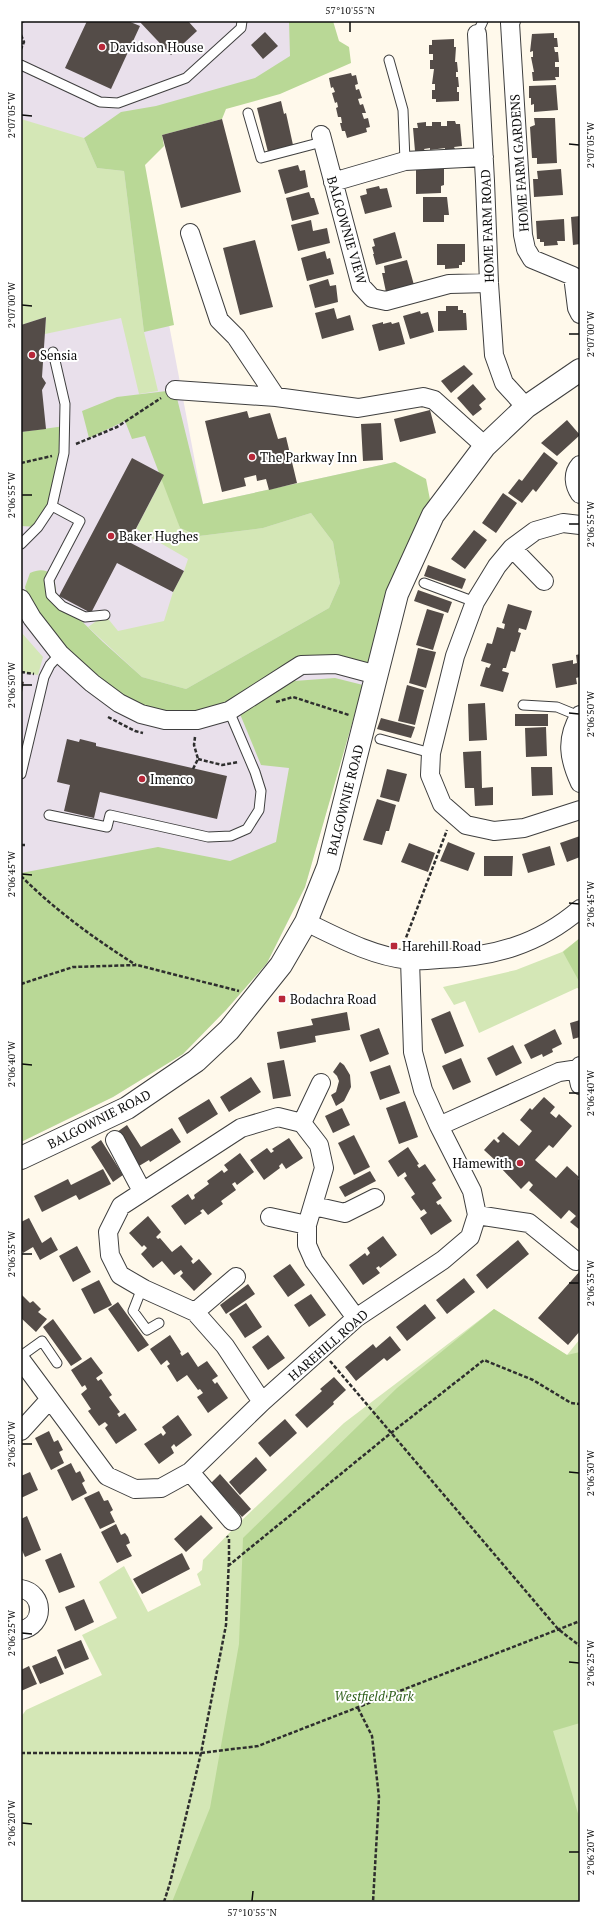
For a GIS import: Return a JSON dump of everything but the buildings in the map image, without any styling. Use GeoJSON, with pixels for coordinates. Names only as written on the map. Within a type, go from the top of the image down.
{"type":"FeatureCollection","features":[{"type":"Feature","properties":{"kind":"street","name":"HOME FARM GARDENS"},"geometry":{"type":"LineString","coordinates":[[511,21],[510,30],[522,219],[526,249],[532,259],[577,274],[577,308],[580,314]]}},
{"type":"Feature","properties":{"kind":"street","name":"HOME FARM ROAD"},"geometry":{"type":"LineString","coordinates":[[480,28],[489,283],[494,355],[504,383],[526,407]]}},
{"type":"Feature","properties":{"kind":"street","name":"BALGOWNIE VIEW"},"geometry":{"type":"LineString","coordinates":[[321,139],[361,286],[372,298],[386,301],[449,284],[489,283]]}},
{"type":"Feature","properties":{"kind":"street"},"geometry":{"type":"LineString","coordinates":[[333,182],[405,161],[484,158]]}},
{"type":"Feature","properties":{"kind":"street"},"geometry":{"type":"LineString","coordinates":[[190,233],[219,320],[236,337],[276,397]]}},
{"type":"Feature","properties":{"kind":"street","name":"BALGOWNIE ROAD"},"geometry":{"type":"LineString","coordinates":[[21,1158],[127,1108],[196,1061],[229,1030],[258,996],[281,965],[306,922],[328,867],[397,594],[433,515],[485,446],[526,407],[580,370]]}},
{"type":"Feature","properties":{"kind":"street"},"geometry":{"type":"LineString","coordinates":[[175,390],[276,397],[358,408],[423,396],[434,400],[485,446]]}},
{"type":"Feature","properties":{"kind":"street"},"geometry":{"type":"LineString","coordinates":[[580,465],[575,474],[574,481],[580,494]]}},
{"type":"Feature","properties":{"kind":"street"},"geometry":{"type":"LineString","coordinates":[[580,525],[563,523],[535,530],[512,548],[497,566],[475,602],[455,656],[431,753],[430,775],[442,804],[466,825],[494,831],[524,828],[580,810]]}},
{"type":"Feature","properties":{"kind":"street"},"geometry":{"type":"LineString","coordinates":[[512,548],[544,581]]}},
{"type":"Feature","properties":{"kind":"street"},"geometry":{"type":"LineString","coordinates":[[21,600],[32,618],[60,654],[92,683],[119,703],[141,714],[165,720],[197,720],[229,711],[300,665],[336,664],[376,675]]}},
{"type":"Feature","properties":{"kind":"street"},"geometry":{"type":"LineString","coordinates":[[580,716],[572,731],[569,747],[572,765],[580,783]]}},
{"type":"Feature","properties":{"kind":"street"},"geometry":{"type":"LineString","coordinates":[[306,922],[358,947],[404,959],[486,956],[530,942],[567,920],[580,910]]}},
{"type":"Feature","properties":{"kind":"street","name":"HAREHILL ROAD"},"geometry":{"type":"LineString","coordinates":[[21,1360],[107,1476],[135,1489],[161,1488],[190,1472],[262,1402],[356,1318],[443,1260],[470,1237],[477,1215],[472,1191],[439,1126],[423,1090],[413,1052],[404,959]]}},
{"type":"Feature","properties":{"kind":"street"},"geometry":{"type":"LineString","coordinates":[[439,1126],[559,1072],[580,1073]]}},
{"type":"Feature","properties":{"kind":"street"},"geometry":{"type":"LineString","coordinates":[[302,1123],[321,1083]]}},
{"type":"Feature","properties":{"kind":"street"},"geometry":{"type":"LineString","coordinates":[[262,1402],[225,1346],[195,1312],[142,1288],[120,1275],[110,1255],[108,1232],[121,1206],[241,1128],[278,1117],[302,1123],[319,1145],[324,1168],[314,1206],[307,1225],[307,1245],[314,1261],[356,1318]]}},
{"type":"Feature","properties":{"kind":"street"},"geometry":{"type":"LineString","coordinates":[[115,1140],[142,1191]]}},
{"type":"Feature","properties":{"kind":"street"},"geometry":{"type":"LineString","coordinates":[[314,1206],[344,1213],[375,1198]]}},
{"type":"Feature","properties":{"kind":"street"},"geometry":{"type":"LineString","coordinates":[[477,1215],[529,1223],[576,1261]]}},
{"type":"Feature","properties":{"kind":"street"},"geometry":{"type":"LineString","coordinates":[[270,1217],[307,1225]]}},
{"type":"Feature","properties":{"kind":"street"},"geometry":{"type":"LineString","coordinates":[[195,1312],[236,1277]]}},
{"type":"Feature","properties":{"kind":"street"},"geometry":{"type":"LineString","coordinates":[[21,1431],[50,1399]]}},
{"type":"Feature","properties":{"kind":"street"},"geometry":{"type":"LineString","coordinates":[[190,1472],[232,1521]]}},
{"type":"Feature","properties":{"kind":"street"},"geometry":{"type":"LineString","coordinates":[[21,1589],[34,1594],[40,1610],[39,1616],[33,1625],[21,1630]]}},
{"type":"Feature","properties":{"kind":"lane"},"geometry":{"type":"LineString","coordinates":[[21,65],[100,102],[118,103],[186,78],[241,28],[242,21]]}},
{"type":"Feature","properties":{"kind":"lane"},"geometry":{"type":"LineString","coordinates":[[389,60],[403,110],[405,161]]}},
{"type":"Feature","properties":{"kind":"lane"},"geometry":{"type":"LineString","coordinates":[[248,114],[261,158],[321,139]]}},
{"type":"Feature","properties":{"kind":"lane"},"geometry":{"type":"LineString","coordinates":[[21,544],[38,528],[52,506],[64,451],[65,404],[53,352]]}},
{"type":"Feature","properties":{"kind":"lane"},"geometry":{"type":"LineString","coordinates":[[52,506],[80,521],[49,580],[51,595],[62,606],[85,616],[105,615]]}},
{"type":"Feature","properties":{"kind":"lane"},"geometry":{"type":"LineString","coordinates":[[424,583],[475,602]]}},
{"type":"Feature","properties":{"kind":"lane"},"geometry":{"type":"LineString","coordinates":[[21,774],[44,677],[50,665],[60,654]]}},
{"type":"Feature","properties":{"kind":"lane"},"geometry":{"type":"LineString","coordinates":[[523,706],[557,707],[580,716]]}},
{"type":"Feature","properties":{"kind":"lane"},"geometry":{"type":"LineString","coordinates":[[49,814],[107,827],[110,815],[208,838],[231,836],[247,829],[259,810],[261,791],[249,757],[229,711]]}},
{"type":"Feature","properties":{"kind":"lane"},"geometry":{"type":"LineString","coordinates":[[380,739],[431,753]]}},
{"type":"Feature","properties":{"kind":"lane"},"geometry":{"type":"LineString","coordinates":[[142,1288],[133,1311],[147,1330],[159,1323]]}},
{"type":"Feature","properties":{"kind":"lane"},"geometry":{"type":"LineString","coordinates":[[21,1356],[42,1341],[57,1363]]}},
{"type":"Feature","properties":{"kind":"path"},"geometry":{"type":"LineString","coordinates":[[21,35],[24,42],[21,49]]}},
{"type":"Feature","properties":{"kind":"path"},"geometry":{"type":"LineString","coordinates":[[21,463],[64,451],[117,426],[175,390]]}},
{"type":"Feature","properties":{"kind":"path"},"geometry":{"type":"LineString","coordinates":[[193,768],[198,759],[194,745],[195,737]]}},
{"type":"Feature","properties":{"kind":"path"},"geometry":{"type":"LineString","coordinates":[[198,759],[222,765],[235,764],[249,757]]}},
{"type":"Feature","properties":{"kind":"path"},"geometry":{"type":"LineString","coordinates":[[404,959],[453,813]]}},
{"type":"Feature","properties":{"kind":"path"},"geometry":{"type":"LineString","coordinates":[[21,844],[26,845]]}},
{"type":"Feature","properties":{"kind":"path"},"geometry":{"type":"LineString","coordinates":[[21,876],[47,901],[95,939],[137,966]]}},
{"type":"Feature","properties":{"kind":"path"},"geometry":{"type":"LineString","coordinates":[[21,984],[73,967],[137,966],[240,991]]}},
{"type":"Feature","properties":{"kind":"path"},"geometry":{"type":"LineString","coordinates":[[320,1350],[558,1630],[580,1646]]}},
{"type":"Feature","properties":{"kind":"path"},"geometry":{"type":"LineString","coordinates":[[228,1566],[391,1433],[484,1360],[533,1380],[571,1403],[580,1404]]}},
{"type":"Feature","properties":{"kind":"path"},"geometry":{"type":"LineString","coordinates":[[164,1902],[170,1883],[201,1753],[226,1625],[229,1539],[224,1532],[232,1521]]}},
{"type":"Feature","properties":{"kind":"path"},"geometry":{"type":"LineString","coordinates":[[21,1752],[201,1753],[258,1746],[580,1621]]}},
{"type":"Feature","properties":{"kind":"path"},"geometry":{"type":"LineString","coordinates":[[358,1708],[372,1736],[379,1797],[373,1902]]}},
{"type":"Feature","properties":{"kind":"shaded area"},"geometry":{"type":"Polygon","coordinates":[[[21,21],[316,21],[330,68],[132,129],[203,504],[395,462],[374,644],[305,887],[267,963],[226,1010],[183,1054],[113,1097],[21,1142],[21,21]]]}},
{"type":"Feature","properties":{"kind":"green space"},"geometry":{"type":"Polygon","coordinates":[[[289,21],[333,21],[339,41],[349,47],[351,63],[280,94],[226,109],[222,119],[162,135],[164,146],[145,165],[174,325],[144,332],[124,171],[97,168],[84,138],[121,112],[156,106],[255,78],[290,56],[289,21]]]}},
{"type":"Feature","properties":{"kind":"green space"},"geometry":{"type":"Polygon","coordinates":[[[21,119],[84,138],[97,168],[124,171],[144,332],[158,391],[139,394],[121,318],[45,334],[46,317],[21,325],[21,119]]]}},
{"type":"Feature","properties":{"kind":"green space"},"geometry":{"type":"Polygon","coordinates":[[[175,390],[203,504],[395,462],[426,479],[433,515],[377,675],[301,665],[197,720],[119,703],[32,618],[25,587],[30,573],[40,570],[45,571],[54,576],[57,597],[103,642],[142,677],[186,689],[329,608],[340,583],[333,542],[311,513],[263,528],[199,536],[180,528],[145,436],[132,439],[125,421],[89,438],[82,411],[117,397],[175,390]]]}},
{"type":"Feature","properties":{"kind":"green space"},"geometry":{"type":"Polygon","coordinates":[[[65,426],[60,476],[38,527],[21,526],[21,432],[65,426]]]}},
{"type":"Feature","properties":{"kind":"green space"},"geometry":{"type":"Polygon","coordinates":[[[164,475],[180,528],[199,536],[263,528],[311,513],[333,542],[340,583],[329,608],[186,689],[142,677],[88,627],[105,615],[118,631],[164,621],[173,592],[184,571],[188,559],[136,529],[164,475]]]}},
{"type":"Feature","properties":{"kind":"green space"},"geometry":{"type":"Polygon","coordinates":[[[21,632],[43,657],[38,675],[21,672],[21,632]]]}},
{"type":"Feature","properties":{"kind":"green space"},"geometry":{"type":"Polygon","coordinates":[[[335,678],[363,685],[305,887],[267,963],[226,1010],[183,1054],[113,1097],[21,1142],[21,873],[158,847],[230,861],[276,842],[289,768],[261,765],[240,714],[294,681],[335,678]]]}},
{"type":"Feature","properties":{"kind":"green space"},"geometry":{"type":"Polygon","coordinates":[[[580,938],[580,989],[577,988],[479,1033],[465,1001],[454,1005],[443,987],[516,970],[562,952],[580,938]]]}},
{"type":"Feature","properties":{"kind":"green space"},"geometry":{"type":"Polygon","coordinates":[[[580,938],[580,983],[563,952],[580,938]]]}},
{"type":"Feature","properties":{"kind":"green space","name":"Westfield Park"},"geometry":{"type":"Polygon","coordinates":[[[494,1309],[567,1355],[580,1339],[580,1902],[21,1902],[21,1717],[26,1710],[102,1675],[82,1635],[117,1618],[99,1582],[124,1566],[148,1612],[201,1585],[197,1574],[202,1570],[203,1560],[241,1521],[344,1423],[494,1309]]]}},
{"type":"Feature","properties":{"kind":"green space","name":"Westfield Park"},"geometry":{"type":"Polygon","coordinates":[[[494,1309],[567,1355],[580,1352],[580,1723],[553,1731],[580,1820],[580,1902],[172,1902],[210,1808],[239,1644],[243,1538],[397,1388],[494,1309]]]}},
{"type":"Feature","properties":{"kind":"place","name":"Davidson House"},"geometry":{"type":"Point","coordinates":[102,47]}},
{"type":"Feature","properties":{"kind":"place","name":"Sensia"},"geometry":{"type":"Point","coordinates":[32,355]}},
{"type":"Feature","properties":{"kind":"place","name":"The Parkway Inn"},"geometry":{"type":"Point","coordinates":[252,457]}},
{"type":"Feature","properties":{"kind":"place","name":"Baker Hughes"},"geometry":{"type":"Point","coordinates":[111,536]}},
{"type":"Feature","properties":{"kind":"place","name":"Imenco"},"geometry":{"type":"Point","coordinates":[142,779]}},
{"type":"Feature","properties":{"kind":"place","name":"Harehill Road"},"geometry":{"type":"Point","coordinates":[394,946]}},
{"type":"Feature","properties":{"kind":"place","name":"Bodachra Road"},"geometry":{"type":"Point","coordinates":[282,999]}},
{"type":"Feature","properties":{"kind":"place","name":"Hamewith"},"geometry":{"type":"Point","coordinates":[520,1163]}}]}
